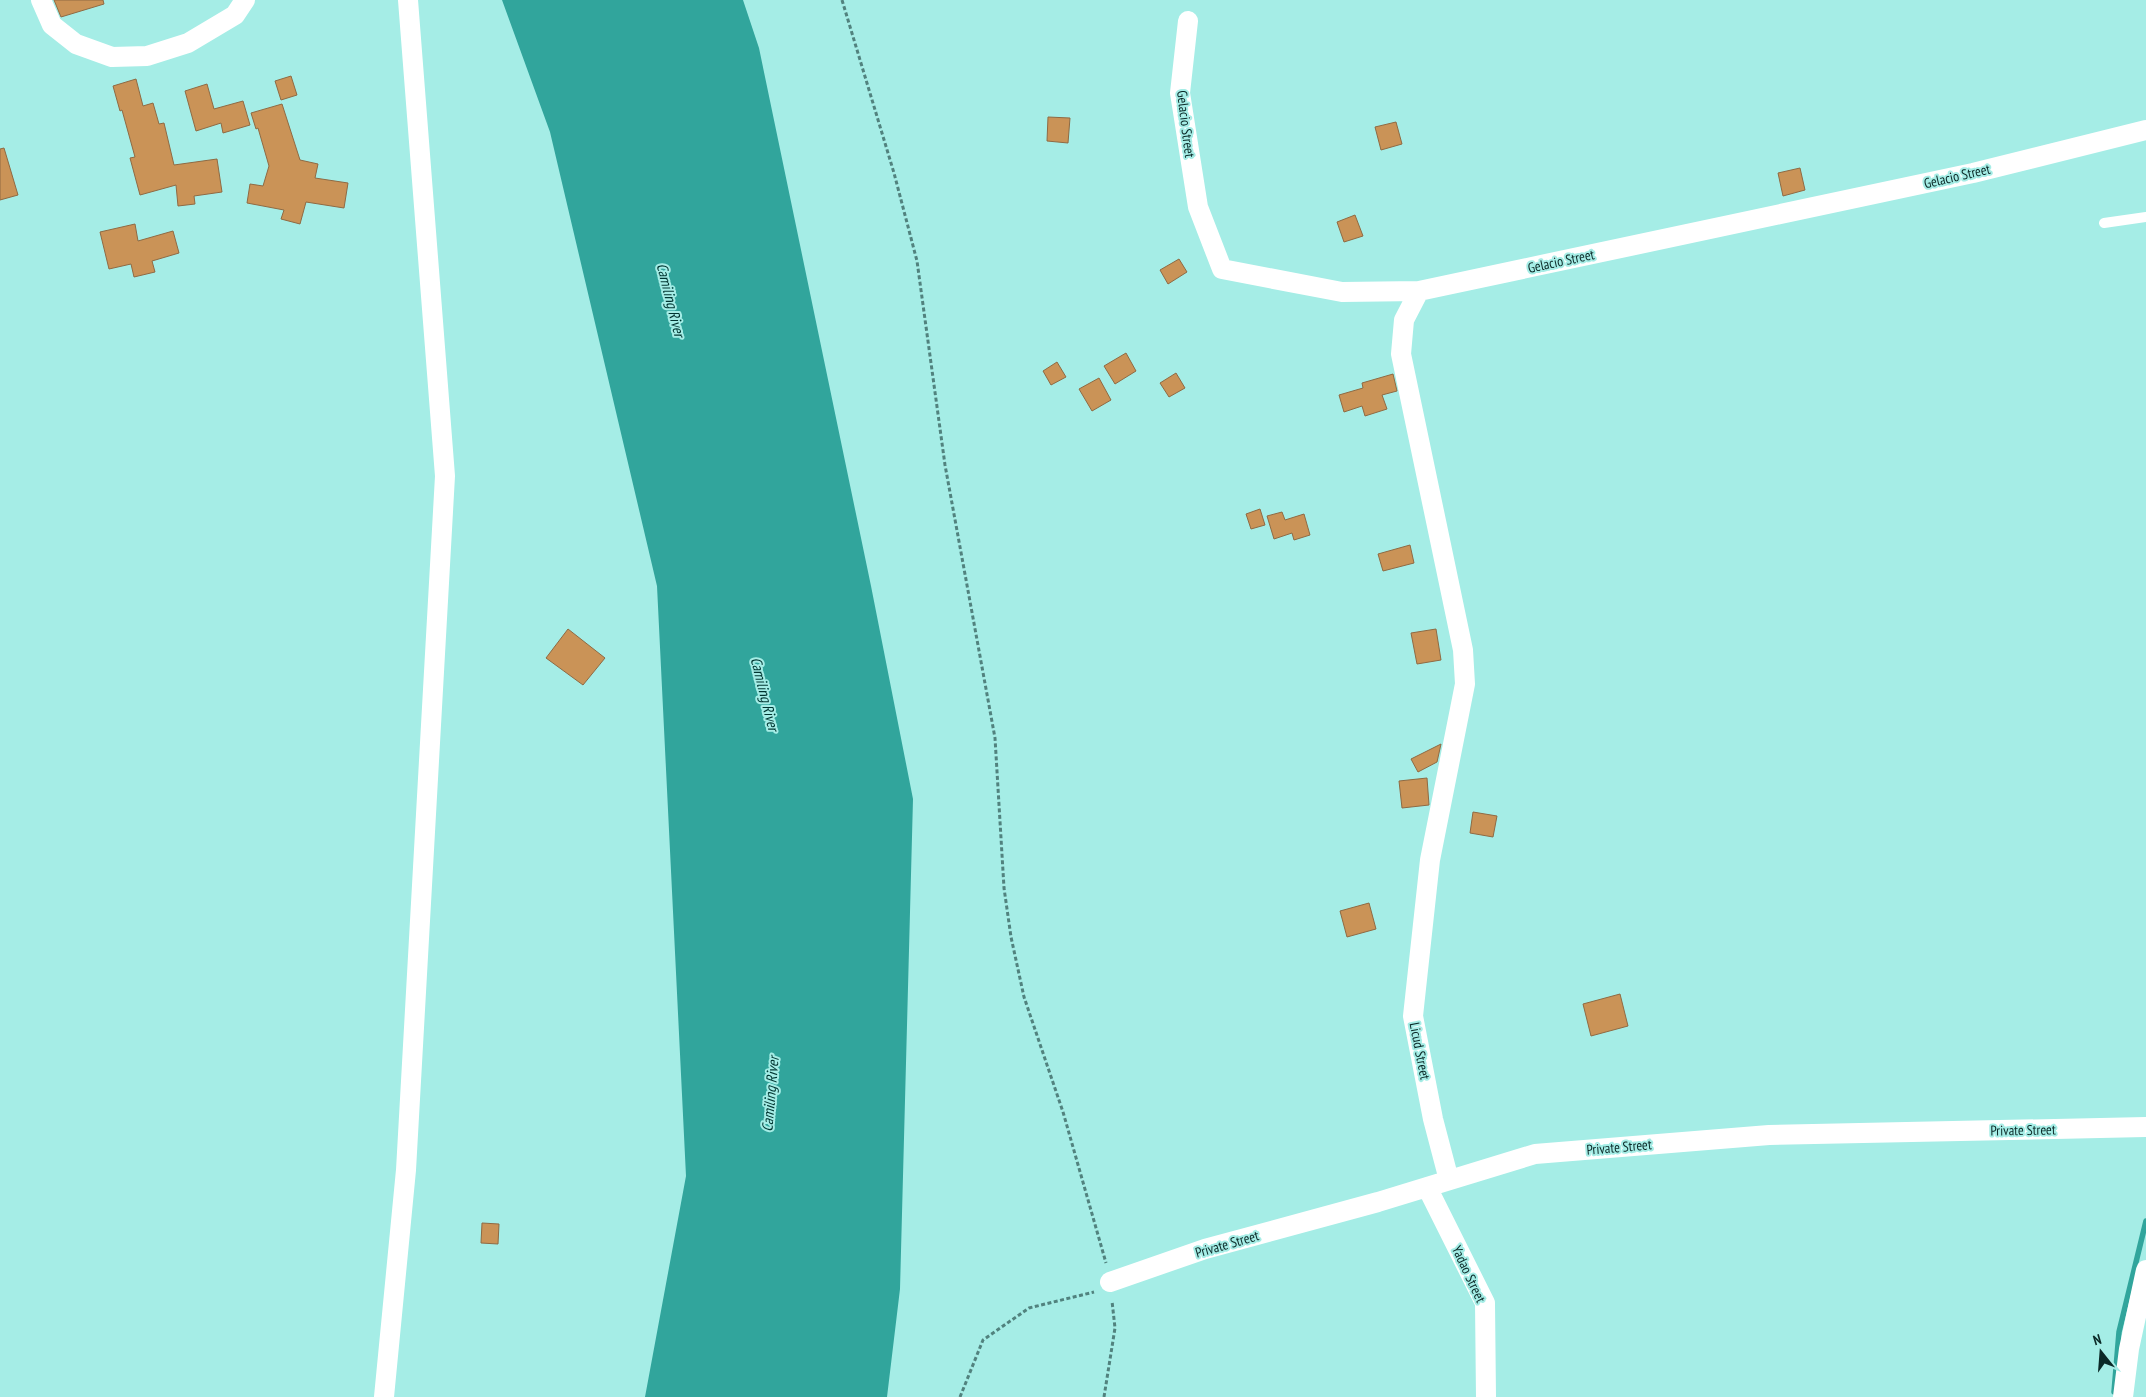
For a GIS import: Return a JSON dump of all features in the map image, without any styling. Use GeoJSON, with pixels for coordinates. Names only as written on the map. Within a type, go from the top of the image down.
{"type":"FeatureCollection","features":[{"type":"Feature","properties":{"kind":"street"},"geometry":{"type":"LineString","coordinates":[[41,0],[52,25],[76,44],[112,57],[147,56],[188,43],[235,15],[244,0]]}},
{"type":"Feature","properties":{"kind":"street"},"geometry":{"type":"LineString","coordinates":[[384,1397],[406,1170],[445,476],[408,0]]}},
{"type":"Feature","properties":{"kind":"street","name":"Gelacio Street"},"geometry":{"type":"LineString","coordinates":[[1188,20],[1180,92],[1198,207],[1222,269],[1342,292],[1419,291],[1974,173],[2146,130]]}},
{"type":"Feature","properties":{"kind":"street","name":"Licud Street"},"geometry":{"type":"LineString","coordinates":[[1419,291],[1404,320],[1401,354],[1462,650],[1465,684],[1430,860],[1413,1016],[1433,1119],[1449,1180]]}},
{"type":"Feature","properties":{"kind":"street","name":"Private Street"},"geometry":{"type":"LineString","coordinates":[[1111,1287],[1205,1250],[1427,1187],[1535,1154],[1769,1135],[2146,1127]]}},
{"type":"Feature","properties":{"kind":"street","name":"Yadao Street"},"geometry":{"type":"LineString","coordinates":[[1427,1187],[1485,1303],[1486,1397]]}},
{"type":"Feature","properties":{"kind":"street"},"geometry":{"type":"LineString","coordinates":[[2123,1397],[2129,1349],[2146,1270]]}},
{"type":"Feature","properties":{"kind":"lane"},"geometry":{"type":"LineString","coordinates":[[2104,223],[2146,217]]}},
{"type":"Feature","properties":{"kind":"path"},"geometry":{"type":"LineString","coordinates":[[842,0],[894,174],[917,261],[945,465],[995,738],[1004,888],[1011,937],[1024,997],[1064,1112],[1111,1287],[1115,1328],[1104,1397]]}},
{"type":"Feature","properties":{"kind":"path"},"geometry":{"type":"LineString","coordinates":[[960,1397],[983,1340],[1029,1308],[1111,1287]]}},
{"type":"Feature","properties":{"kind":"water","name":"Camiling River"},"geometry":{"type":"Polygon","coordinates":[[[502,0],[743,0],[759,48],[871,586],[913,799],[900,1289],[887,1397],[645,1397],[686,1176],[657,586],[550,132],[502,0]]]}},
{"type":"Feature","properties":{"kind":"building"},"geometry":{"type":"Polygon","coordinates":[[[54,0],[103,0],[104,4],[61,17],[54,0]]]}},
{"type":"Feature","properties":{"kind":"building"},"geometry":{"type":"Polygon","coordinates":[[[291,76],[297,95],[281,100],[275,81],[291,76]]]}},
{"type":"Feature","properties":{"kind":"building"},"geometry":{"type":"Polygon","coordinates":[[[136,79],[143,106],[153,103],[159,124],[164,123],[174,165],[217,159],[222,192],[194,196],[195,204],[178,206],[176,185],[140,195],[130,158],[135,157],[113,86],[136,79]]]}},
{"type":"Feature","properties":{"kind":"building"},"geometry":{"type":"Polygon","coordinates":[[[207,84],[214,109],[243,101],[250,125],[223,133],[221,123],[196,131],[185,91],[207,84]]]}},
{"type":"Feature","properties":{"kind":"building"},"geometry":{"type":"Polygon","coordinates":[[[282,104],[300,160],[318,164],[315,178],[348,183],[344,208],[306,202],[300,224],[281,219],[284,210],[247,203],[250,184],[263,186],[269,166],[258,128],[256,129],[251,113],[282,104]]]}},
{"type":"Feature","properties":{"kind":"building"},"geometry":{"type":"Polygon","coordinates":[[[1048,117],[1070,118],[1068,143],[1047,141],[1048,117]]]}},
{"type":"Feature","properties":{"kind":"building"},"geometry":{"type":"Polygon","coordinates":[[[1396,122],[1402,144],[1381,150],[1375,127],[1396,122]]]}},
{"type":"Feature","properties":{"kind":"building"},"geometry":{"type":"Polygon","coordinates":[[[4,148],[18,195],[0,200],[0,149],[4,148]]]}},
{"type":"Feature","properties":{"kind":"building"},"geometry":{"type":"Polygon","coordinates":[[[1800,168],[1805,190],[1783,196],[1778,173],[1800,168]]]}},
{"type":"Feature","properties":{"kind":"building"},"geometry":{"type":"Polygon","coordinates":[[[1355,215],[1363,236],[1344,242],[1337,222],[1355,215]]]}},
{"type":"Feature","properties":{"kind":"building"},"geometry":{"type":"Polygon","coordinates":[[[135,224],[138,241],[173,231],[179,253],[152,261],[155,272],[134,277],[131,264],[109,269],[100,232],[135,224]]]}},
{"type":"Feature","properties":{"kind":"building"},"geometry":{"type":"Polygon","coordinates":[[[1179,259],[1187,272],[1168,284],[1160,270],[1179,259]]]}},
{"type":"Feature","properties":{"kind":"building"},"geometry":{"type":"Polygon","coordinates":[[[1126,353],[1136,371],[1115,384],[1104,366],[1126,353]]]}},
{"type":"Feature","properties":{"kind":"building"},"geometry":{"type":"Polygon","coordinates":[[[1057,362],[1066,377],[1051,385],[1043,371],[1057,362]]]}},
{"type":"Feature","properties":{"kind":"building"},"geometry":{"type":"Polygon","coordinates":[[[1176,373],[1185,388],[1169,397],[1160,383],[1176,373]]]}},
{"type":"Feature","properties":{"kind":"building"},"geometry":{"type":"Polygon","coordinates":[[[1393,374],[1397,391],[1382,395],[1387,409],[1365,416],[1362,406],[1344,412],[1339,395],[1363,388],[1362,383],[1393,374]]]}},
{"type":"Feature","properties":{"kind":"building"},"geometry":{"type":"Polygon","coordinates":[[[1099,378],[1111,400],[1092,411],[1079,389],[1099,378]]]}},
{"type":"Feature","properties":{"kind":"building"},"geometry":{"type":"Polygon","coordinates":[[[1260,509],[1265,525],[1251,529],[1246,514],[1260,509]]]}},
{"type":"Feature","properties":{"kind":"building"},"geometry":{"type":"Polygon","coordinates":[[[1282,512],[1285,520],[1304,514],[1310,535],[1294,540],[1292,533],[1274,539],[1267,516],[1282,512]]]}},
{"type":"Feature","properties":{"kind":"building"},"geometry":{"type":"Polygon","coordinates":[[[1410,545],[1414,563],[1383,571],[1378,554],[1410,545]]]}},
{"type":"Feature","properties":{"kind":"building"},"geometry":{"type":"Polygon","coordinates":[[[568,629],[605,658],[583,685],[546,658],[568,629]]]}},
{"type":"Feature","properties":{"kind":"building"},"geometry":{"type":"Polygon","coordinates":[[[1436,629],[1441,660],[1417,664],[1411,633],[1436,629]]]}},
{"type":"Feature","properties":{"kind":"building"},"geometry":{"type":"Polygon","coordinates":[[[1441,744],[1437,762],[1418,772],[1411,759],[1441,744]]]}},
{"type":"Feature","properties":{"kind":"building"},"geometry":{"type":"Polygon","coordinates":[[[1427,778],[1429,805],[1402,808],[1399,781],[1427,778]]]}},
{"type":"Feature","properties":{"kind":"building"},"geometry":{"type":"Polygon","coordinates":[[[1473,812],[1497,816],[1493,837],[1470,833],[1473,812]]]}},
{"type":"Feature","properties":{"kind":"building"},"geometry":{"type":"Polygon","coordinates":[[[1369,903],[1376,929],[1347,937],[1340,911],[1369,903]]]}},
{"type":"Feature","properties":{"kind":"building"},"geometry":{"type":"Polygon","coordinates":[[[1620,994],[1628,1026],[1591,1036],[1583,1004],[1620,994]]]}},
{"type":"Feature","properties":{"kind":"building"},"geometry":{"type":"Polygon","coordinates":[[[482,1223],[499,1224],[498,1244],[481,1243],[482,1223]]]}},
{"type":"Feature","properties":{"kind":"waterway"},"geometry":{"type":"LineString","coordinates":[[2114,1392],[2119,1332],[2146,1221]]}}]}
